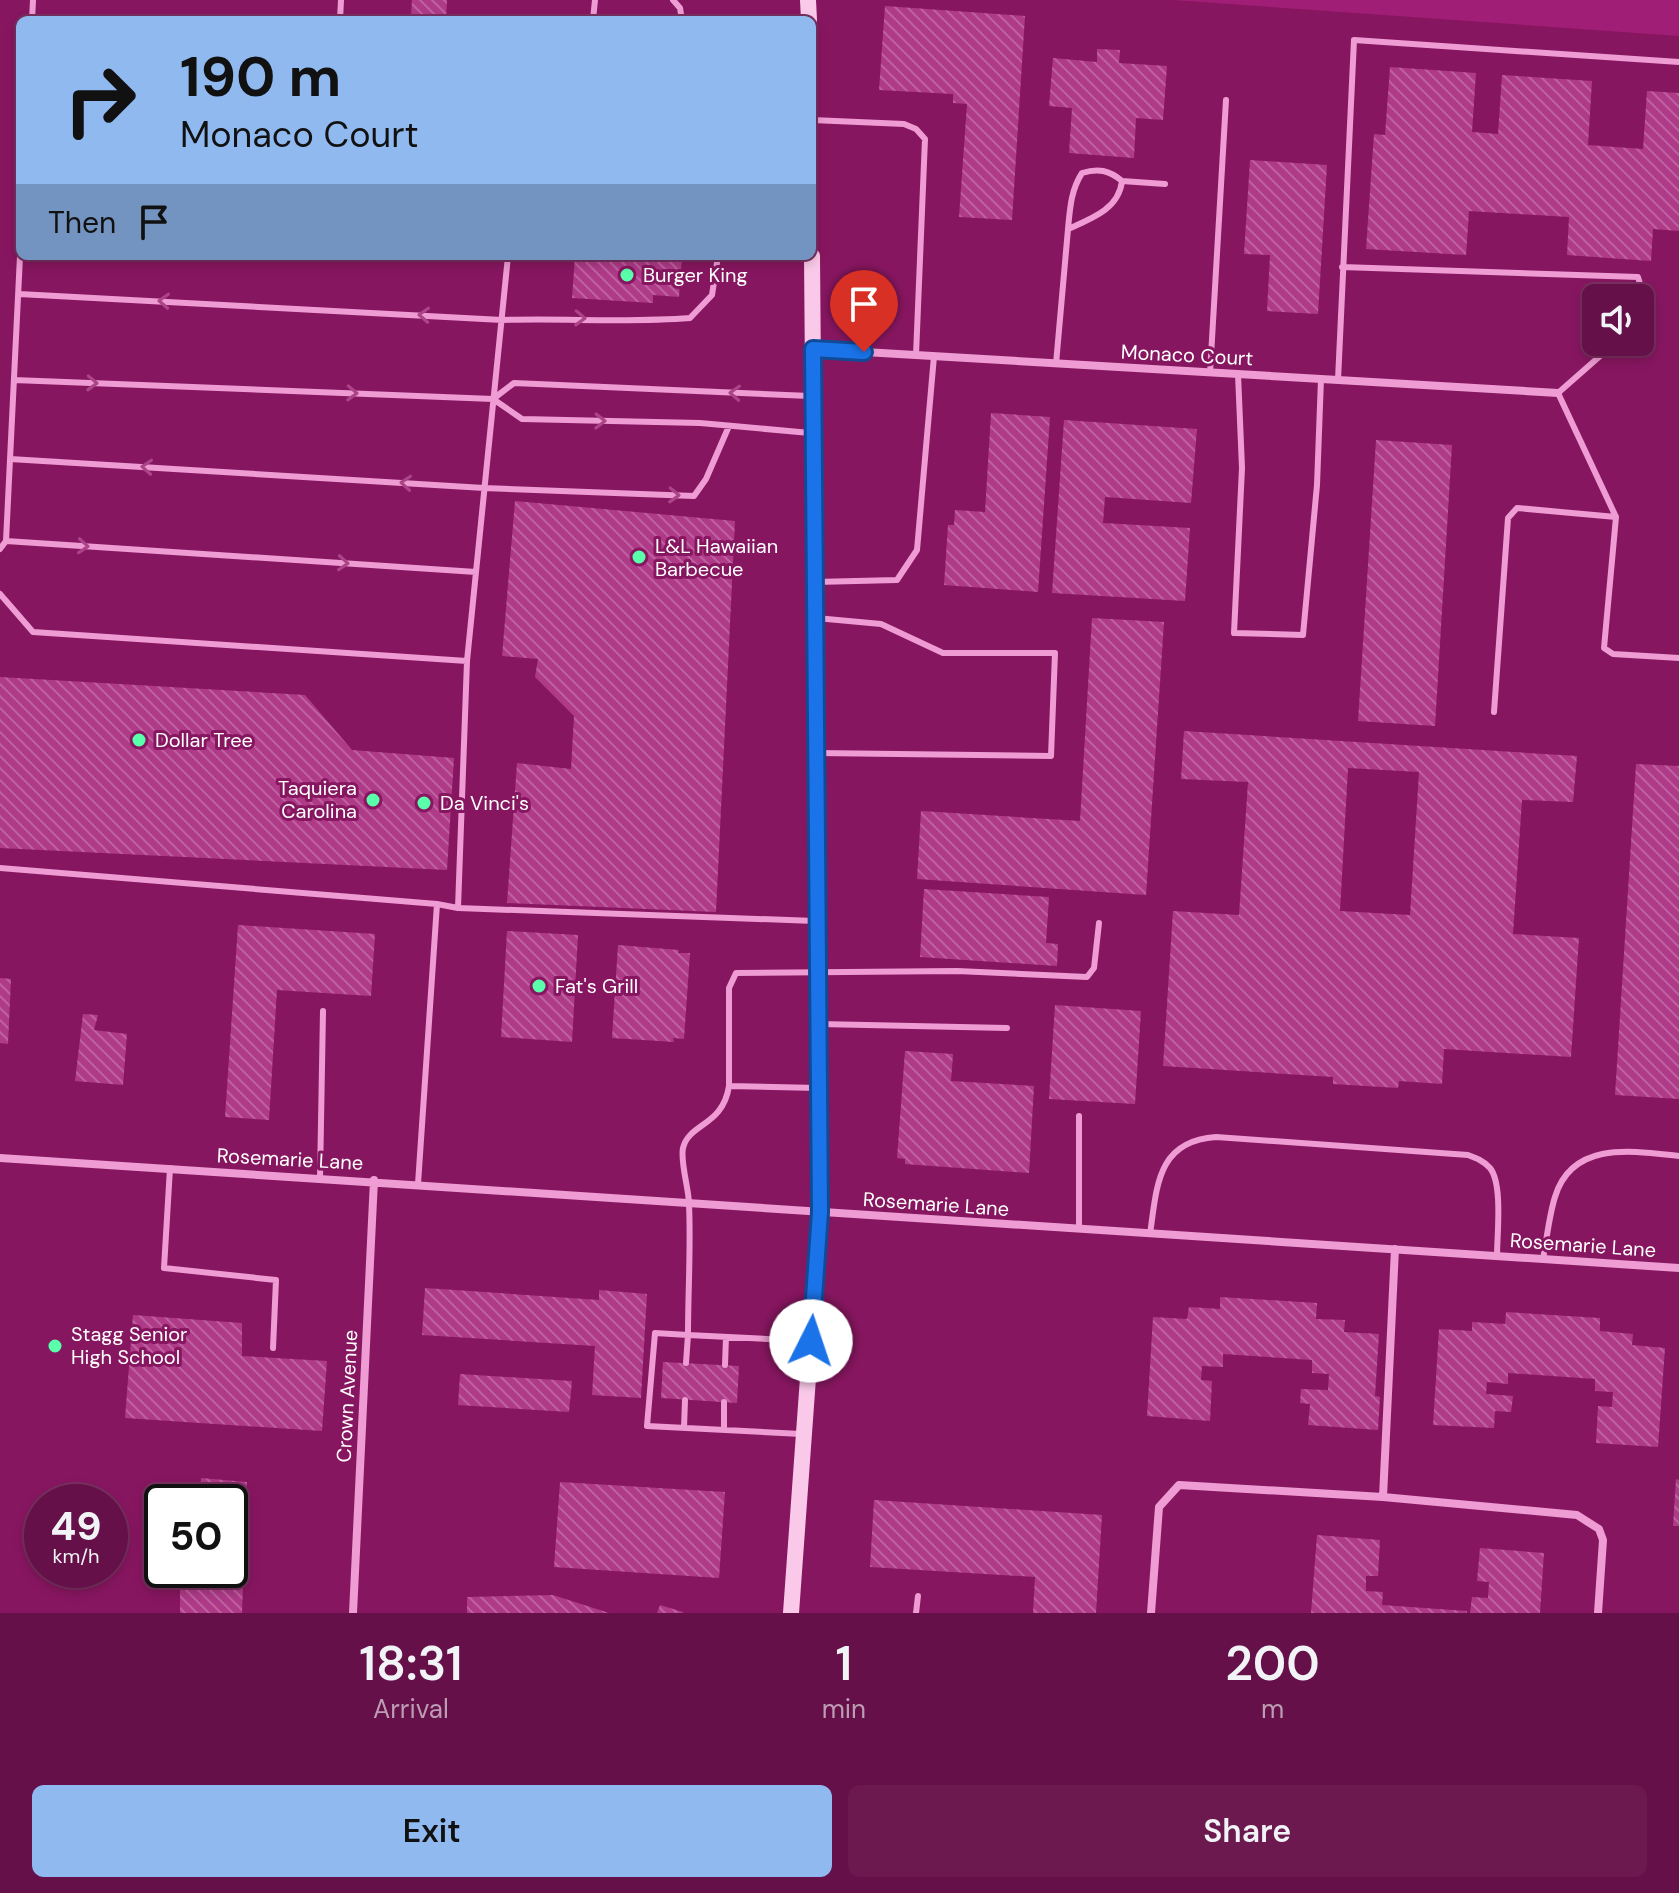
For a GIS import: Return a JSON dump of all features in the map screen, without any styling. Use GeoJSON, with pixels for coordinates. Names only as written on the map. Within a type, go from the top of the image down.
{"type":"FeatureCollection","features":[{"type":"Feature","properties":{"kind":"main road"},"geometry":{"type":"LineString","coordinates":[[791,1613],[820,1212],[812,260]]}},
{"type":"Feature","properties":{"kind":"street","name":"Monaco Court"},"geometry":{"type":"LineString","coordinates":[[813,349],[1558,393]]}},
{"type":"Feature","properties":{"kind":"street","name":"Rosemarie Lane"},"geometry":{"type":"LineString","coordinates":[[0,1158],[374,1180],[689,1204],[1679,1268]]}},
{"type":"Feature","properties":{"kind":"street","name":"Crown Avenue"},"geometry":{"type":"LineString","coordinates":[[353,1613],[374,1180]]}},
{"type":"Feature","properties":{"kind":"street"},"geometry":{"type":"LineString","coordinates":[[1383,1497],[1395,1249]]}},
{"type":"Feature","properties":{"kind":"street"},"geometry":{"type":"LineString","coordinates":[[1151,1613],[1159,1507],[1179,1485],[1383,1497],[1577,1515],[1593,1523],[1603,1540],[1598,1613]]}},
{"type":"Feature","properties":{"kind":"lane"},"geometry":{"type":"LineString","coordinates":[[1338,380],[1354,40],[1679,62]]}},
{"type":"Feature","properties":{"kind":"lane"},"geometry":{"type":"LineString","coordinates":[[1210,373],[1226,100]]}},
{"type":"Feature","properties":{"kind":"lane"},"geometry":{"type":"LineString","coordinates":[[816,120],[904,124],[916,129],[925,139],[916,355]]}},
{"type":"Feature","properties":{"kind":"lane"},"geometry":{"type":"LineString","coordinates":[[1056,364],[1074,186],[1082,173],[1095,169],[1112,173],[1122,181],[1165,184]]}},
{"type":"Feature","properties":{"kind":"lane"},"geometry":{"type":"LineString","coordinates":[[1068,229],[1097,216],[1111,205],[1120,193],[1122,181]]}},
{"type":"Feature","properties":{"kind":"lane"},"geometry":{"type":"LineString","coordinates":[[0,549],[6,541],[20,260]]}},
{"type":"Feature","properties":{"kind":"lane"},"geometry":{"type":"LineString","coordinates":[[458,908],[467,661],[508,260]]}},
{"type":"Feature","properties":{"kind":"lane"},"geometry":{"type":"LineString","coordinates":[[19,294],[502,320],[572,318],[650,321],[690,318],[712,295],[717,260]]}},
{"type":"Feature","properties":{"kind":"lane"},"geometry":{"type":"LineString","coordinates":[[1342,267],[1638,277],[1640,284]]}},
{"type":"Feature","properties":{"kind":"lane"},"geometry":{"type":"LineString","coordinates":[[815,582],[897,580],[917,550],[934,356]]}},
{"type":"Feature","properties":{"kind":"lane"},"geometry":{"type":"LineString","coordinates":[[1600,356],[1558,393],[1616,517],[1604,648],[1613,654],[1679,658]]}},
{"type":"Feature","properties":{"kind":"lane"},"geometry":{"type":"LineString","coordinates":[[1238,374],[1242,468],[1234,633],[1303,635],[1317,485],[1321,379]]}},
{"type":"Feature","properties":{"kind":"lane"},"geometry":{"type":"LineString","coordinates":[[14,380],[493,399],[522,419],[729,426],[814,433]]}},
{"type":"Feature","properties":{"kind":"lane"},"geometry":{"type":"LineString","coordinates":[[493,399],[514,383],[813,397]]}},
{"type":"Feature","properties":{"kind":"lane"},"geometry":{"type":"LineString","coordinates":[[10,459],[484,488],[694,496],[706,479],[729,426]]}},
{"type":"Feature","properties":{"kind":"lane"},"geometry":{"type":"LineString","coordinates":[[1494,712],[1508,518],[1517,508],[1616,517]]}},
{"type":"Feature","properties":{"kind":"lane"},"geometry":{"type":"LineString","coordinates":[[6,541],[476,572]]}},
{"type":"Feature","properties":{"kind":"lane"},"geometry":{"type":"LineString","coordinates":[[0,594],[33,632],[467,661]]}},
{"type":"Feature","properties":{"kind":"lane"},"geometry":{"type":"LineString","coordinates":[[816,618],[881,624],[943,653],[1055,653],[1051,756],[817,753]]}},
{"type":"Feature","properties":{"kind":"lane"},"geometry":{"type":"LineString","coordinates":[[0,868],[458,908],[818,921]]}},
{"type":"Feature","properties":{"kind":"lane"},"geometry":{"type":"LineString","coordinates":[[418,1184],[437,904]]}},
{"type":"Feature","properties":{"kind":"lane"},"geometry":{"type":"LineString","coordinates":[[686,1363],[689,1204],[683,1148],[692,1134],[719,1113],[727,1102],[729,988],[736,973],[957,971],[1087,977],[1094,968],[1099,923]]}},
{"type":"Feature","properties":{"kind":"lane"},"geometry":{"type":"LineString","coordinates":[[320,1178],[323,1011]]}},
{"type":"Feature","properties":{"kind":"lane"},"geometry":{"type":"LineString","coordinates":[[819,1024],[1007,1028]]}},
{"type":"Feature","properties":{"kind":"lane"},"geometry":{"type":"LineString","coordinates":[[729,1086],[820,1088]]}},
{"type":"Feature","properties":{"kind":"lane"},"geometry":{"type":"LineString","coordinates":[[1079,1116],[1079,1229]]}},
{"type":"Feature","properties":{"kind":"lane"},"geometry":{"type":"LineString","coordinates":[[1150,1234],[1159,1179],[1171,1155],[1183,1144],[1198,1138],[1216,1137],[1280,1141],[1455,1153],[1482,1161],[1491,1169],[1497,1183],[1497,1256]]}},
{"type":"Feature","properties":{"kind":"lane"},"geometry":{"type":"LineString","coordinates":[[1543,1259],[1555,1195],[1565,1175],[1578,1163],[1600,1153],[1632,1151],[1679,1156]]}},
{"type":"Feature","properties":{"kind":"lane"},"geometry":{"type":"LineString","coordinates":[[170,1168],[164,1268],[276,1280],[273,1348]]}},
{"type":"Feature","properties":{"kind":"lane"},"geometry":{"type":"LineString","coordinates":[[804,1435],[647,1426],[655,1333],[811,1341]]}},
{"type":"Feature","properties":{"kind":"lane"},"geometry":{"type":"LineString","coordinates":[[725,1365],[726,1337]]}},
{"type":"Feature","properties":{"kind":"lane"},"geometry":{"type":"LineString","coordinates":[[684,1428],[685,1400]]}},
{"type":"Feature","properties":{"kind":"lane"},"geometry":{"type":"LineString","coordinates":[[724,1402],[724,1430]]}},
{"type":"Feature","properties":{"kind":"lane"},"geometry":{"type":"LineString","coordinates":[[916,1613],[918,1596]]}},
{"type":"Feature","properties":{"kind":"shaded area"},"geometry":{"type":"Polygon","coordinates":[[[1173,0],[1679,0],[1679,36],[1173,0]]]}},
{"type":"Feature","properties":{"kind":"building"},"geometry":{"type":"Polygon","coordinates":[[[412,0],[447,0],[446,16],[411,16],[412,0]]]}},
{"type":"Feature","properties":{"kind":"building"},"geometry":{"type":"Polygon","coordinates":[[[885,6],[1025,16],[1012,220],[959,217],[967,104],[953,103],[953,94],[879,90],[885,6]]]}},
{"type":"Feature","properties":{"kind":"building"},"geometry":{"type":"Polygon","coordinates":[[[1097,49],[1120,50],[1119,63],[1167,66],[1163,120],[1136,118],[1134,158],[1069,153],[1072,108],[1049,106],[1053,58],[1097,62],[1097,49]]]}},
{"type":"Feature","properties":{"kind":"building"},"geometry":{"type":"Polygon","coordinates":[[[1390,67],[1476,73],[1472,132],[1498,134],[1502,75],[1592,81],[1588,145],[1643,149],[1647,91],[1679,93],[1679,231],[1653,229],[1651,261],[1567,255],[1569,217],[1469,211],[1466,255],[1366,249],[1374,134],[1385,135],[1390,67]]]}},
{"type":"Feature","properties":{"kind":"building"},"geometry":{"type":"Polygon","coordinates":[[[1250,160],[1327,165],[1318,314],[1267,311],[1270,255],[1244,254],[1250,160]]]}},
{"type":"Feature","properties":{"kind":"building","name":"Burger King"},"geometry":{"type":"Polygon","coordinates":[[[575,260],[682,260],[679,297],[653,295],[653,303],[572,298],[575,260]]]}},
{"type":"Feature","properties":{"kind":"building"},"geometry":{"type":"Polygon","coordinates":[[[991,413],[1050,417],[1038,592],[944,585],[948,525],[954,525],[955,510],[985,512],[991,413]]]}},
{"type":"Feature","properties":{"kind":"building"},"geometry":{"type":"Polygon","coordinates":[[[1064,420],[1197,429],[1191,503],[1105,497],[1103,523],[1190,528],[1185,601],[1052,593],[1064,420]]]}},
{"type":"Feature","properties":{"kind":"building"},"geometry":{"type":"Polygon","coordinates":[[[1376,440],[1452,445],[1435,726],[1358,721],[1376,440]]]}},
{"type":"Feature","properties":{"kind":"building"},"geometry":{"type":"Polygon","coordinates":[[[515,501],[735,521],[716,912],[507,903],[517,763],[571,769],[574,716],[535,677],[538,659],[502,656],[515,501]]]}},
{"type":"Feature","properties":{"kind":"building"},"geometry":{"type":"Polygon","coordinates":[[[1092,618],[1164,622],[1146,895],[917,879],[921,811],[1080,821],[1092,618]]]}},
{"type":"Feature","properties":{"kind":"building"},"geometry":{"type":"Polygon","coordinates":[[[0,677],[305,695],[352,750],[454,758],[447,870],[0,848],[0,677]]]}},
{"type":"Feature","properties":{"kind":"building"},"geometry":{"type":"Polygon","coordinates":[[[1184,731],[1577,756],[1573,802],[1522,800],[1513,934],[1579,938],[1571,1057],[1444,1049],[1442,1084],[1399,1081],[1398,1088],[1333,1084],[1333,1077],[1163,1066],[1173,911],[1239,915],[1248,782],[1181,779],[1184,731]],[[1348,768],[1340,911],[1410,915],[1419,772],[1348,768]]]}},
{"type":"Feature","properties":{"kind":"building"},"geometry":{"type":"Polygon","coordinates":[[[1636,764],[1679,766],[1679,1099],[1615,1095],[1636,764]]]}},
{"type":"Feature","properties":{"kind":"building"},"geometry":{"type":"Polygon","coordinates":[[[924,889],[1049,897],[1046,943],[1058,944],[1057,966],[920,957],[924,889]]]}},
{"type":"Feature","properties":{"kind":"building"},"geometry":{"type":"Polygon","coordinates":[[[238,925],[375,934],[371,996],[277,990],[269,1120],[225,1117],[238,925]]]}},
{"type":"Feature","properties":{"kind":"building","name":"Fat's Grill"},"geometry":{"type":"Polygon","coordinates":[[[507,931],[578,935],[572,1042],[501,1037],[507,931]]]}},
{"type":"Feature","properties":{"kind":"building"},"geometry":{"type":"Polygon","coordinates":[[[618,945],[690,953],[684,1039],[673,1038],[674,1042],[612,1038],[618,945]]]}},
{"type":"Feature","properties":{"kind":"building"},"geometry":{"type":"Polygon","coordinates":[[[0,978],[11,979],[8,1044],[0,1043],[0,978]]]}},
{"type":"Feature","properties":{"kind":"building"},"geometry":{"type":"Polygon","coordinates":[[[1055,1005],[1141,1011],[1135,1104],[1049,1099],[1055,1005]]]}},
{"type":"Feature","properties":{"kind":"building"},"geometry":{"type":"Polygon","coordinates":[[[83,1014],[98,1015],[94,1030],[127,1034],[123,1085],[75,1081],[83,1014]]]}},
{"type":"Feature","properties":{"kind":"building"},"geometry":{"type":"Polygon","coordinates":[[[905,1051],[953,1054],[951,1081],[1034,1086],[1029,1173],[905,1164],[905,1159],[897,1158],[905,1051]]]}},
{"type":"Feature","properties":{"kind":"building"},"geometry":{"type":"Polygon","coordinates":[[[425,1288],[599,1300],[599,1290],[647,1294],[641,1398],[592,1395],[595,1346],[422,1335],[425,1288]]]}},
{"type":"Feature","properties":{"kind":"building"},"geometry":{"type":"Polygon","coordinates":[[[1220,1297],[1317,1303],[1316,1319],[1345,1320],[1344,1332],[1379,1334],[1375,1396],[1380,1397],[1378,1430],[1308,1425],[1310,1404],[1300,1403],[1301,1389],[1328,1390],[1329,1374],[1312,1373],[1312,1360],[1223,1354],[1223,1367],[1202,1366],[1201,1380],[1212,1381],[1210,1421],[1147,1416],[1153,1317],[1187,1319],[1189,1307],[1220,1309],[1220,1297]]]}},
{"type":"Feature","properties":{"kind":"building"},"geometry":{"type":"Polygon","coordinates":[[[1506,1312],[1600,1318],[1600,1331],[1633,1334],[1632,1345],[1665,1348],[1658,1447],[1596,1443],[1598,1406],[1612,1407],[1613,1392],[1595,1391],[1595,1379],[1508,1373],[1508,1384],[1487,1382],[1486,1394],[1513,1396],[1511,1412],[1495,1411],[1494,1428],[1433,1425],[1439,1329],[1472,1331],[1472,1322],[1505,1324],[1506,1312]]]}},
{"type":"Feature","properties":{"kind":"building"},"geometry":{"type":"Polygon","coordinates":[[[133,1315],[242,1323],[242,1356],[327,1361],[322,1431],[125,1418],[133,1315]]]}},
{"type":"Feature","properties":{"kind":"building"},"geometry":{"type":"Polygon","coordinates":[[[663,1362],[739,1366],[737,1403],[661,1398],[663,1362]]]}},
{"type":"Feature","properties":{"kind":"building"},"geometry":{"type":"Polygon","coordinates":[[[460,1374],[572,1381],[569,1412],[458,1405],[460,1374]]]}},
{"type":"Feature","properties":{"kind":"building"},"geometry":{"type":"Polygon","coordinates":[[[201,1478],[247,1482],[247,1484],[201,1484],[201,1478]]]}},
{"type":"Feature","properties":{"kind":"building"},"geometry":{"type":"Polygon","coordinates":[[[1676,1479],[1679,1480],[1679,1526],[1673,1526],[1676,1479]]]}},
{"type":"Feature","properties":{"kind":"building"},"geometry":{"type":"Polygon","coordinates":[[[560,1482],[725,1492],[719,1578],[554,1567],[560,1482]]]}},
{"type":"Feature","properties":{"kind":"building"},"geometry":{"type":"Polygon","coordinates":[[[874,1500],[1102,1515],[1096,1613],[1033,1613],[1035,1577],[870,1567],[874,1500]]]}},
{"type":"Feature","properties":{"kind":"building"},"geometry":{"type":"Polygon","coordinates":[[[1317,1535],[1380,1540],[1378,1576],[1366,1576],[1366,1591],[1383,1592],[1382,1605],[1467,1613],[1311,1613],[1317,1535]]]}},
{"type":"Feature","properties":{"kind":"building"},"geometry":{"type":"Polygon","coordinates":[[[1480,1548],[1544,1553],[1540,1613],[1470,1613],[1472,1597],[1488,1598],[1489,1582],[1477,1581],[1480,1548]]]}},
{"type":"Feature","properties":{"kind":"building"},"geometry":{"type":"Polygon","coordinates":[[[180,1588],[243,1588],[242,1613],[180,1613],[180,1588]]]}},
{"type":"Feature","properties":{"kind":"building"},"geometry":{"type":"Polygon","coordinates":[[[553,1595],[609,1613],[467,1613],[467,1597],[553,1595]]]}},
{"type":"Feature","properties":{"kind":"building"},"geometry":{"type":"Polygon","coordinates":[[[660,1605],[683,1612],[683,1613],[657,1613],[660,1605]]]}},
{"type":"Feature","properties":{"kind":"place","name":"Burger King"},"geometry":{"type":"Point","coordinates":[627,275]}},
{"type":"Feature","properties":{"kind":"place","name":"L&L Hawaiian Barbecue"},"geometry":{"type":"Point","coordinates":[639,557]}},
{"type":"Feature","properties":{"kind":"place","name":"Dollar Tree"},"geometry":{"type":"Point","coordinates":[139,740]}},
{"type":"Feature","properties":{"kind":"place","name":"Taquiera Carolina"},"geometry":{"type":"Point","coordinates":[373,800]}},
{"type":"Feature","properties":{"kind":"place","name":"Da Vinci's"},"geometry":{"type":"Point","coordinates":[424,803]}},
{"type":"Feature","properties":{"kind":"place","name":"Fat's Grill"},"geometry":{"type":"Point","coordinates":[539,986]}},
{"type":"Feature","properties":{"kind":"place","name":"Stagg Senior High School"},"geometry":{"type":"Point","coordinates":[55,1346]}},
{"type":"Feature","properties":{"kind":"route"},"geometry":{"type":"LineString","coordinates":[[811,1341],[820,1212],[813,349],[864,352]]}}]}
